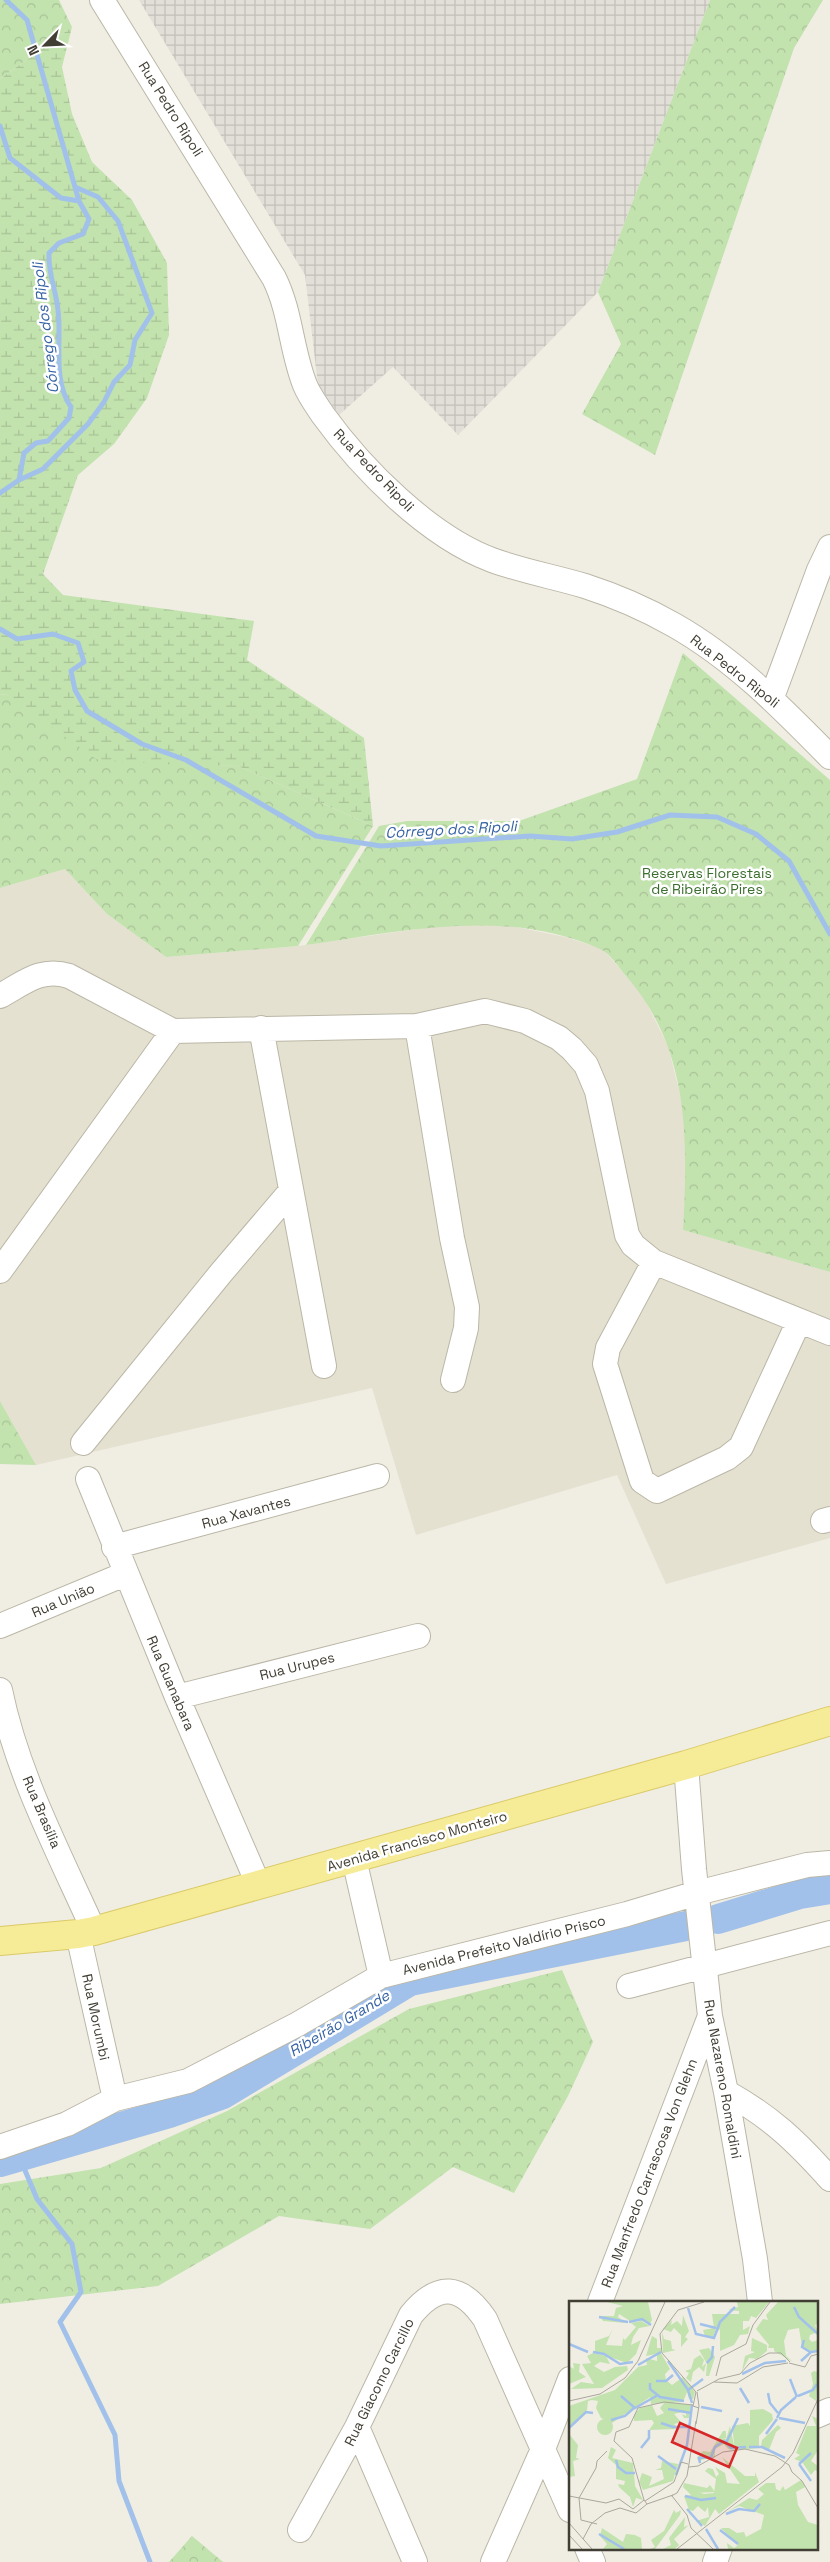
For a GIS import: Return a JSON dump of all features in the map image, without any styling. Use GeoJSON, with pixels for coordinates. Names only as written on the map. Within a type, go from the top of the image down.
{"type":"FeatureCollection","features":[{"type":"Feature","properties":{"kind":"main road","name":"Avenida Francisco Monteiro"},"geometry":{"type":"LineString","coordinates":[[0,1941],[86,1932],[260,1886],[686,1765],[830,1722]]}},
{"type":"Feature","properties":{"kind":"street","name":"Rua Pedro Ripoli"},"geometry":{"type":"LineString","coordinates":[[102,0],[274,278],[283,296],[305,386],[334,429],[395,495],[429,524],[462,545],[492,560],[586,587],[632,604],[673,624],[705,644],[772,697],[830,758]]}},
{"type":"Feature","properties":{"kind":"street"},"geometry":{"type":"LineString","coordinates":[[772,697],[819,570],[830,548]]}},
{"type":"Feature","properties":{"kind":"street"},"geometry":{"type":"LineString","coordinates":[[0,996],[41,974],[58,972],[173,1031],[417,1026],[485,1011],[525,1021],[559,1038],[586,1065],[597,1091],[627,1235],[632,1245],[654,1262],[830,1333]]}},
{"type":"Feature","properties":{"kind":"street"},"geometry":{"type":"LineString","coordinates":[[417,1026],[452,1238],[467,1307],[466,1328],[453,1380]]}},
{"type":"Feature","properties":{"kind":"street"},"geometry":{"type":"LineString","coordinates":[[261,1028],[290,1192],[324,1366]]}},
{"type":"Feature","properties":{"kind":"street"},"geometry":{"type":"LineString","coordinates":[[0,1271],[173,1031]]}},
{"type":"Feature","properties":{"kind":"street"},"geometry":{"type":"LineString","coordinates":[[83,1443],[221,1273],[290,1192]]}},
{"type":"Feature","properties":{"kind":"street"},"geometry":{"type":"LineString","coordinates":[[654,1262],[608,1348],[605,1364],[642,1481],[657,1490],[727,1458],[741,1447],[799,1321]]}},
{"type":"Feature","properties":{"kind":"street","name":"Rua Xavantes"},"geometry":{"type":"LineString","coordinates":[[114,1547],[377,1476]]}},
{"type":"Feature","properties":{"kind":"street","name":"Rua Guanabara"},"geometry":{"type":"LineString","coordinates":[[88,1479],[125,1574],[260,1886]]}},
{"type":"Feature","properties":{"kind":"street","name":"Rua União"},"geometry":{"type":"LineString","coordinates":[[0,1626],[125,1574]]}},
{"type":"Feature","properties":{"kind":"street","name":"Rua Urupes"},"geometry":{"type":"LineString","coordinates":[[177,1697],[418,1636]]}},
{"type":"Feature","properties":{"kind":"street","name":"Rua Brasília"},"geometry":{"type":"LineString","coordinates":[[0,1690],[4,1711],[86,1932]]}},
{"type":"Feature","properties":{"kind":"street","name":"Rua Nazareno Romaldini"},"geometry":{"type":"LineString","coordinates":[[686,1765],[710,2016],[726,2092],[755,2259],[760,2301]]}},
{"type":"Feature","properties":{"kind":"street"},"geometry":{"type":"LineString","coordinates":[[354,1859],[381,1976]]}},
{"type":"Feature","properties":{"kind":"street","name":"Avenida Prefeito Valdírio Prisco"},"geometry":{"type":"LineString","coordinates":[[0,2147],[66,2124],[115,2099],[188,2081],[290,2029],[381,1976],[627,1914],[697,1893],[807,1865],[830,1863]]}},
{"type":"Feature","properties":{"kind":"street","name":"Rua Morumbi"},"geometry":{"type":"LineString","coordinates":[[86,1932],[115,2099]]}},
{"type":"Feature","properties":{"kind":"street"},"geometry":{"type":"LineString","coordinates":[[629,1986],[830,1933]]}},
{"type":"Feature","properties":{"kind":"street","name":"Rua Manfredo Carrascosa Von Glehn"},"geometry":{"type":"LineString","coordinates":[[600,2301],[710,2016]]}},
{"type":"Feature","properties":{"kind":"street"},"geometry":{"type":"LineString","coordinates":[[726,2092],[752,2106],[777,2124],[830,2180]]}},
{"type":"Feature","properties":{"kind":"street","name":"Rua Giacomo Carcillo"},"geometry":{"type":"LineString","coordinates":[[300,2530],[357,2428],[411,2315],[421,2302],[433,2295],[448,2291],[458,2292],[476,2307],[485,2319],[569,2508]]}},
{"type":"Feature","properties":{"kind":"street"},"geometry":{"type":"LineString","coordinates":[[493,2562],[543,2449],[569,2382]]}},
{"type":"Feature","properties":{"kind":"street"},"geometry":{"type":"LineString","coordinates":[[818,2415],[830,2410]]}},
{"type":"Feature","properties":{"kind":"street"},"geometry":{"type":"LineString","coordinates":[[357,2428],[415,2562]]}},
{"type":"Feature","properties":{"kind":"street"},"geometry":{"type":"LineString","coordinates":[[588,2550],[593,2562]]}},
{"type":"Feature","properties":{"kind":"street"},"geometry":{"type":"LineString","coordinates":[[715,2562],[719,2550]]}},
{"type":"Feature","properties":{"kind":"shaded area"},"geometry":{"type":"Polygon","coordinates":[[[139,0],[710,0],[598,292],[458,435],[393,367],[339,415],[318,385],[305,275],[139,0]]]}},
{"type":"Feature","properties":{"kind":"shaded area"},"geometry":{"type":"Polygon","coordinates":[[[65,869],[107,914],[166,957],[298,946],[445,925],[507,925],[565,937],[603,949],[643,996],[668,1046],[683,1106],[687,1164],[683,1230],[830,1272],[830,1538],[666,1584],[617,1475],[416,1535],[372,1388],[36,1465],[0,1401],[0,888],[65,869]]]}},
{"type":"Feature","properties":{"kind":"green space"},"geometry":{"type":"Polygon","coordinates":[[[0,0],[59,0],[72,27],[0,79],[0,0]]]}},
{"type":"Feature","properties":{"kind":"green space"},"geometry":{"type":"Polygon","coordinates":[[[710,0],[823,0],[794,48],[655,455],[582,414],[621,344],[598,292],[710,0]]]}},
{"type":"Feature","properties":{"kind":"green space"},"geometry":{"type":"Polygon","coordinates":[[[72,27],[62,67],[72,114],[92,162],[132,200],[167,263],[169,335],[147,398],[114,444],[78,475],[43,574],[63,595],[254,621],[247,660],[364,738],[373,826],[238,766],[155,764],[96,759],[7,695],[0,694],[0,79],[72,27]]]}},
{"type":"Feature","properties":{"kind":"green space","name":"Reservas Florestais de Ribeirão Pires"},"geometry":{"type":"Polygon","coordinates":[[[683,653],[830,780],[830,1272],[683,1230],[685,1196],[684,1129],[680,1096],[673,1064],[663,1034],[647,1004],[604,951],[565,936],[528,929],[491,926],[417,929],[306,945],[379,826],[407,821],[519,821],[637,779],[683,653]]]}},
{"type":"Feature","properties":{"kind":"green space"},"geometry":{"type":"Polygon","coordinates":[[[0,694],[7,695],[168,763],[238,766],[373,826],[298,946],[166,957],[107,914],[65,869],[0,888],[0,694]]]}},
{"type":"Feature","properties":{"kind":"green space"},"geometry":{"type":"Polygon","coordinates":[[[0,1401],[36,1465],[0,1464],[0,1401]]]}},
{"type":"Feature","properties":{"kind":"green space"},"geometry":{"type":"Polygon","coordinates":[[[562,1970],[593,2042],[568,2096],[514,2193],[453,2167],[370,2229],[279,2216],[158,2286],[0,2304],[0,2184],[101,2168],[227,2111],[409,2009],[562,1970]]]}},
{"type":"Feature","properties":{"kind":"green space"},"geometry":{"type":"Polygon","coordinates":[[[192,2536],[223,2562],[169,2562],[192,2536]]]}},
{"type":"Feature","properties":{"kind":"waterway","name":"Córrego dos Ripoli"},"geometry":{"type":"LineString","coordinates":[[0,493],[19,480],[24,453],[36,443],[48,441],[69,418],[71,407],[65,396],[60,373],[58,310],[49,253],[59,243],[83,234],[89,219],[79,201],[27,20],[6,0]]}},
{"type":"Feature","properties":{"kind":"waterway","name":"Córrego dos Ripoli"},"geometry":{"type":"LineString","coordinates":[[0,126],[10,158],[61,198],[79,201]]}},
{"type":"Feature","properties":{"kind":"waterway","name":"Córrego dos Ripoli"},"geometry":{"type":"LineString","coordinates":[[19,480],[43,469],[88,424],[104,402],[114,382],[130,365],[135,340],[152,313],[118,221],[98,197],[75,187]]}},
{"type":"Feature","properties":{"kind":"waterway","name":"Córrego dos Ripoli"},"geometry":{"type":"LineString","coordinates":[[0,629],[17,639],[53,634],[78,643],[84,662],[71,671],[75,690],[87,711],[142,744],[186,760],[316,836],[381,846],[530,836],[572,839],[617,832],[670,815],[717,817],[756,834],[789,861],[830,934]]}},
{"type":"Feature","properties":{"kind":"waterway","name":"Ribeirão Grande"},"geometry":{"type":"LineString","coordinates":[[718,1919],[800,1894],[830,1889]]}},
{"type":"Feature","properties":{"kind":"waterway","name":"Ribeirão Grande"},"geometry":{"type":"LineString","coordinates":[[0,2162],[169,2113],[223,2094],[410,1981],[691,1925]]}},
{"type":"Feature","properties":{"kind":"waterway"},"geometry":{"type":"LineString","coordinates":[[19,2156],[37,2199],[72,2244],[81,2292],[60,2322],[115,2435],[119,2481],[150,2562]]}}]}
